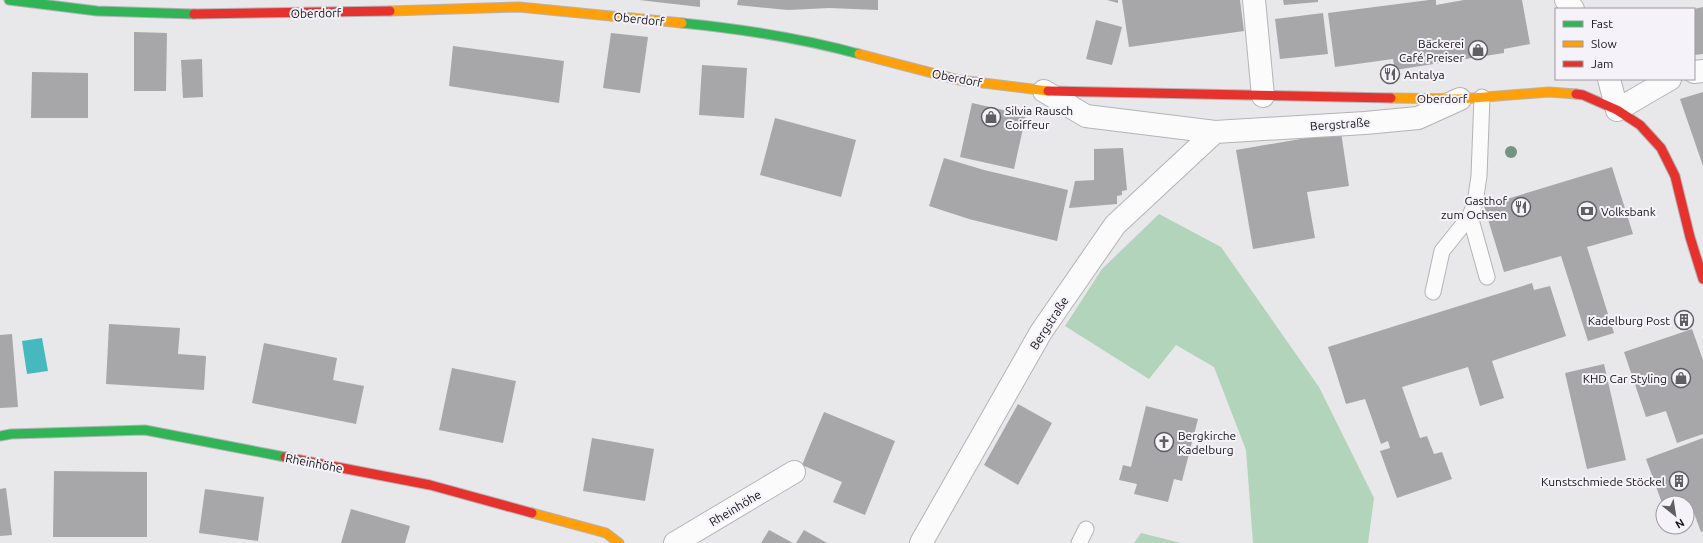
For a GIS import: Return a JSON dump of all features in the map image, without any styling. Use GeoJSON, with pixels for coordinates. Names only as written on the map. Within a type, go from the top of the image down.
{"type":"FeatureCollection","features":[{"type":"Feature","properties":{"kind":"main road","name":"Oberdorf"},"geometry":{"type":"LineString","coordinates":[[9,0],[97,12],[197,14],[428,11],[519,7],[735,28],[830,46],[959,80],[1044,91],[1460,99],[1549,92],[1583,95],[1617,110],[1640,125],[1661,148],[1675,176],[1690,237],[1703,279]]}},
{"type":"Feature","properties":{"kind":"main road","name":"Rheinhöhe"},"geometry":{"type":"LineString","coordinates":[[0,436],[11,434],[145,430],[430,485],[606,533],[619,543]]}},
{"type":"Feature","properties":{"kind":"street"},"geometry":{"type":"LineString","coordinates":[[1254,0],[1263,96]]}},
{"type":"Feature","properties":{"kind":"street"},"geometry":{"type":"LineString","coordinates":[[1566,0],[1572,8]]}},
{"type":"Feature","properties":{"kind":"street"},"geometry":{"type":"LineString","coordinates":[[1609,80],[1617,110],[1668,80]]}},
{"type":"Feature","properties":{"kind":"street","name":"Bergstraße"},"geometry":{"type":"LineString","coordinates":[[1044,91],[1086,116],[1215,132],[1365,123],[1418,118],[1460,99]]}},
{"type":"Feature","properties":{"kind":"street","name":"Bergstraße"},"geometry":{"type":"LineString","coordinates":[[921,543],[1041,332],[1115,225],[1215,132]]}},
{"type":"Feature","properties":{"kind":"street","name":"Rheinhöhe"},"geometry":{"type":"LineString","coordinates":[[675,543],[794,472]]}},
{"type":"Feature","properties":{"kind":"lane"},"geometry":{"type":"LineString","coordinates":[[1433,292],[1442,250],[1470,216],[1475,203],[1478,176],[1482,97]]}},
{"type":"Feature","properties":{"kind":"lane"},"geometry":{"type":"LineString","coordinates":[[1470,216],[1487,277]]}},
{"type":"Feature","properties":{"kind":"lane"},"geometry":{"type":"LineString","coordinates":[[1079,543],[1086,528]]}},
{"type":"Feature","properties":{"kind":"green space"},"geometry":{"type":"Polygon","coordinates":[[[1159,214],[1221,247],[1319,387],[1374,498],[1368,543],[1253,543],[1246,450],[1214,367],[1176,345],[1149,379],[1065,326],[1102,269],[1159,214]]]}},
{"type":"Feature","properties":{"kind":"green space"},"geometry":{"type":"Polygon","coordinates":[[[1141,533],[1181,543],[1134,543],[1141,533]]]}},
{"type":"Feature","properties":{"kind":"water"},"geometry":{"type":"Polygon","coordinates":[[[42,338],[48,371],[27,374],[22,341],[42,338]]]}},
{"type":"Feature","properties":{"kind":"building"},"geometry":{"type":"Polygon","coordinates":[[[639,0],[700,0],[700,7],[639,0]]]}},
{"type":"Feature","properties":{"kind":"building"},"geometry":{"type":"Polygon","coordinates":[[[738,0],[878,0],[878,10],[829,8],[788,10],[737,5],[738,0]]]}},
{"type":"Feature","properties":{"kind":"building"},"geometry":{"type":"Polygon","coordinates":[[[1107,0],[1118,0],[1118,3],[1107,0]]]}},
{"type":"Feature","properties":{"kind":"building"},"geometry":{"type":"Polygon","coordinates":[[[1122,0],[1240,0],[1244,31],[1129,47],[1122,0]]]}},
{"type":"Feature","properties":{"kind":"building"},"geometry":{"type":"Polygon","coordinates":[[[1283,0],[1318,0],[1318,2],[1284,5],[1283,0]]]}},
{"type":"Feature","properties":{"kind":"building"},"geometry":{"type":"Polygon","coordinates":[[[1436,0],[1436,5],[1464,0],[1522,0],[1530,44],[1504,49],[1504,53],[1395,70],[1393,59],[1335,67],[1328,13],[1436,0]]]}},
{"type":"Feature","properties":{"kind":"building"},"geometry":{"type":"Polygon","coordinates":[[[1703,7],[1703,54],[1695,55],[1695,9],[1703,7]]]}},
{"type":"Feature","properties":{"kind":"building"},"geometry":{"type":"Polygon","coordinates":[[[1323,13],[1328,54],[1280,59],[1275,19],[1323,13]]]}},
{"type":"Feature","properties":{"kind":"building"},"geometry":{"type":"Polygon","coordinates":[[[1096,20],[1122,27],[1112,65],[1086,59],[1096,20]]]}},
{"type":"Feature","properties":{"kind":"building"},"geometry":{"type":"Polygon","coordinates":[[[134,32],[167,33],[166,91],[134,91],[134,32]]]}},
{"type":"Feature","properties":{"kind":"building"},"geometry":{"type":"Polygon","coordinates":[[[611,33],[648,37],[640,93],[603,88],[611,33]]]}},
{"type":"Feature","properties":{"kind":"building"},"geometry":{"type":"Polygon","coordinates":[[[453,46],[564,61],[559,103],[449,86],[453,46]]]}},
{"type":"Feature","properties":{"kind":"building"},"geometry":{"type":"Polygon","coordinates":[[[202,59],[203,97],[183,98],[181,60],[202,59]]]}},
{"type":"Feature","properties":{"kind":"building"},"geometry":{"type":"Polygon","coordinates":[[[702,65],[747,68],[744,118],[699,115],[702,65]]]}},
{"type":"Feature","properties":{"kind":"building"},"geometry":{"type":"Polygon","coordinates":[[[32,72],[88,73],[88,118],[31,118],[32,72]]]}},
{"type":"Feature","properties":{"kind":"building"},"geometry":{"type":"Polygon","coordinates":[[[1703,92],[1703,166],[1680,99],[1703,92]]]}},
{"type":"Feature","properties":{"kind":"building"},"geometry":{"type":"Polygon","coordinates":[[[972,103],[1026,115],[1014,169],[960,157],[972,103]]]}},
{"type":"Feature","properties":{"kind":"building"},"geometry":{"type":"Polygon","coordinates":[[[775,118],[856,140],[841,197],[760,175],[775,118]]]}},
{"type":"Feature","properties":{"kind":"building"},"geometry":{"type":"Polygon","coordinates":[[[1341,132],[1349,186],[1307,192],[1315,238],[1253,249],[1236,150],[1341,132]]]}},
{"type":"Feature","properties":{"kind":"building"},"geometry":{"type":"Polygon","coordinates":[[[1123,148],[1127,190],[1122,191],[1122,195],[1117,196],[1117,204],[1069,208],[1075,181],[1094,180],[1094,149],[1123,148]]]}},
{"type":"Feature","properties":{"kind":"building"},"geometry":{"type":"Polygon","coordinates":[[[944,158],[984,170],[1068,190],[1057,241],[969,219],[929,206],[944,158]]]}},
{"type":"Feature","properties":{"kind":"building"},"geometry":{"type":"Polygon","coordinates":[[[1612,167],[1633,234],[1587,247],[1614,333],[1588,341],[1561,256],[1504,272],[1484,206],[1612,167]]]}},
{"type":"Feature","properties":{"kind":"building"},"geometry":{"type":"Polygon","coordinates":[[[1532,283],[1534,290],[1550,286],[1566,336],[1492,361],[1504,398],[1480,406],[1468,367],[1402,387],[1420,438],[1427,436],[1434,454],[1442,452],[1452,479],[1397,498],[1380,451],[1390,448],[1388,441],[1381,444],[1365,399],[1346,404],[1328,347],[1532,283]]]}},
{"type":"Feature","properties":{"kind":"building","name":"Kadelburg Post"},"geometry":{"type":"Polygon","coordinates":[[[1688,310],[1693,326],[1681,330],[1675,315],[1688,310]]]}},
{"type":"Feature","properties":{"kind":"building"},"geometry":{"type":"Polygon","coordinates":[[[109,324],[180,328],[178,354],[206,356],[204,390],[106,384],[109,324]]]}},
{"type":"Feature","properties":{"kind":"building"},"geometry":{"type":"Polygon","coordinates":[[[1692,329],[1703,360],[1703,434],[1677,443],[1666,411],[1646,417],[1624,352],[1692,329]]]}},
{"type":"Feature","properties":{"kind":"building"},"geometry":{"type":"Polygon","coordinates":[[[12,334],[18,407],[0,408],[0,335],[12,334]]]}},
{"type":"Feature","properties":{"kind":"building"},"geometry":{"type":"Polygon","coordinates":[[[264,343],[337,358],[333,380],[364,386],[356,424],[252,403],[264,343]]]}},
{"type":"Feature","properties":{"kind":"building"},"geometry":{"type":"Polygon","coordinates":[[[1604,364],[1626,460],[1587,469],[1565,373],[1604,364]]]}},
{"type":"Feature","properties":{"kind":"building"},"geometry":{"type":"Polygon","coordinates":[[[452,368],[516,381],[503,443],[439,430],[452,368]]]}},
{"type":"Feature","properties":{"kind":"building"},"geometry":{"type":"Polygon","coordinates":[[[1018,404],[1052,423],[1018,485],[984,465],[1018,404]]]}},
{"type":"Feature","properties":{"kind":"building","name":"Bergkirche Kadelburg"},"geometry":{"type":"Polygon","coordinates":[[[1146,406],[1198,419],[1182,481],[1174,479],[1168,502],[1134,494],[1137,484],[1119,480],[1123,465],[1131,467],[1146,406]]]}},
{"type":"Feature","properties":{"kind":"building"},"geometry":{"type":"Polygon","coordinates":[[[824,412],[895,441],[865,515],[833,502],[842,482],[802,465],[824,412]]]}},
{"type":"Feature","properties":{"kind":"building"},"geometry":{"type":"Polygon","coordinates":[[[592,438],[654,449],[645,501],[583,491],[592,438]]]}},
{"type":"Feature","properties":{"kind":"building","name":"Kunstschmiede Stöckel"},"geometry":{"type":"Polygon","coordinates":[[[1703,438],[1703,531],[1701,532],[1695,516],[1695,495],[1659,495],[1646,459],[1703,438]]]}},
{"type":"Feature","properties":{"kind":"building"},"geometry":{"type":"Polygon","coordinates":[[[54,471],[147,472],[147,537],[53,537],[54,471]]]}},
{"type":"Feature","properties":{"kind":"building"},"geometry":{"type":"Polygon","coordinates":[[[6,488],[12,535],[0,536],[0,489],[6,488]]]}},
{"type":"Feature","properties":{"kind":"building"},"geometry":{"type":"Polygon","coordinates":[[[205,489],[264,497],[258,541],[199,533],[205,489]]]}},
{"type":"Feature","properties":{"kind":"building"},"geometry":{"type":"Polygon","coordinates":[[[351,509],[410,526],[405,543],[341,543],[351,509]]]}},
{"type":"Feature","properties":{"kind":"building"},"geometry":{"type":"Polygon","coordinates":[[[769,530],[793,543],[761,543],[769,530]]]}},
{"type":"Feature","properties":{"kind":"building"},"geometry":{"type":"Polygon","coordinates":[[[804,530],[827,543],[796,543],[804,530]]]}},
{"type":"Feature","properties":{"kind":"traffic: fast"},"geometry":{"type":"LineString","coordinates":[[9,0],[97,11],[194,14]]}},
{"type":"Feature","properties":{"kind":"traffic: fast"},"geometry":{"type":"LineString","coordinates":[[682,23],[771,35],[815,43],[859,54]]}},
{"type":"Feature","properties":{"kind":"traffic: fast"},"geometry":{"type":"LineString","coordinates":[[0,436],[11,434],[145,430],[285,457]]}},
{"type":"Feature","properties":{"kind":"traffic: slow"},"geometry":{"type":"LineString","coordinates":[[390,11],[519,7],[682,23]]}},
{"type":"Feature","properties":{"kind":"traffic: slow"},"geometry":{"type":"LineString","coordinates":[[859,54],[959,80],[1048,91]]}},
{"type":"Feature","properties":{"kind":"traffic: slow"},"geometry":{"type":"LineString","coordinates":[[1391,98],[1460,99],[1549,92],[1576,94]]}},
{"type":"Feature","properties":{"kind":"traffic: slow"},"geometry":{"type":"LineString","coordinates":[[532,513],[606,533],[619,543]]}},
{"type":"Feature","properties":{"kind":"traffic: jam"},"geometry":{"type":"LineString","coordinates":[[194,14],[390,11]]}},
{"type":"Feature","properties":{"kind":"traffic: jam"},"geometry":{"type":"LineString","coordinates":[[1048,91],[1391,98]]}},
{"type":"Feature","properties":{"kind":"traffic: jam"},"geometry":{"type":"LineString","coordinates":[[1576,94],[1583,95],[1617,110],[1640,125],[1661,148],[1675,176],[1690,237],[1703,279]]}},
{"type":"Feature","properties":{"kind":"traffic: jam"},"geometry":{"type":"LineString","coordinates":[[285,457],[430,485],[532,513]]}},
{"type":"Feature","properties":{"kind":"place","name":"Bäckerei Café Preiser"},"geometry":{"type":"Point","coordinates":[1478,50]}},
{"type":"Feature","properties":{"kind":"place","name":"Antalya"},"geometry":{"type":"Point","coordinates":[1390,74]}},
{"type":"Feature","properties":{"kind":"place","name":"Silvia Rausch Coiffeur"},"geometry":{"type":"Point","coordinates":[991,117]}},
{"type":"Feature","properties":{"kind":"place","name":"Gasthof zum Ochsen"},"geometry":{"type":"Point","coordinates":[1521,207]}},
{"type":"Feature","properties":{"kind":"place","name":"Volksbank"},"geometry":{"type":"Point","coordinates":[1587,211]}},
{"type":"Feature","properties":{"kind":"place","name":"Kadelburg Post"},"geometry":{"type":"Point","coordinates":[1684,320]}},
{"type":"Feature","properties":{"kind":"place","name":"KHD Car Styling"},"geometry":{"type":"Point","coordinates":[1681,378]}},
{"type":"Feature","properties":{"kind":"place","name":"Bergkirche Kadelburg"},"geometry":{"type":"Point","coordinates":[1164,442]}},
{"type":"Feature","properties":{"kind":"place","name":"Kunstschmiede Stöckel"},"geometry":{"type":"Point","coordinates":[1679,481]}}]}
